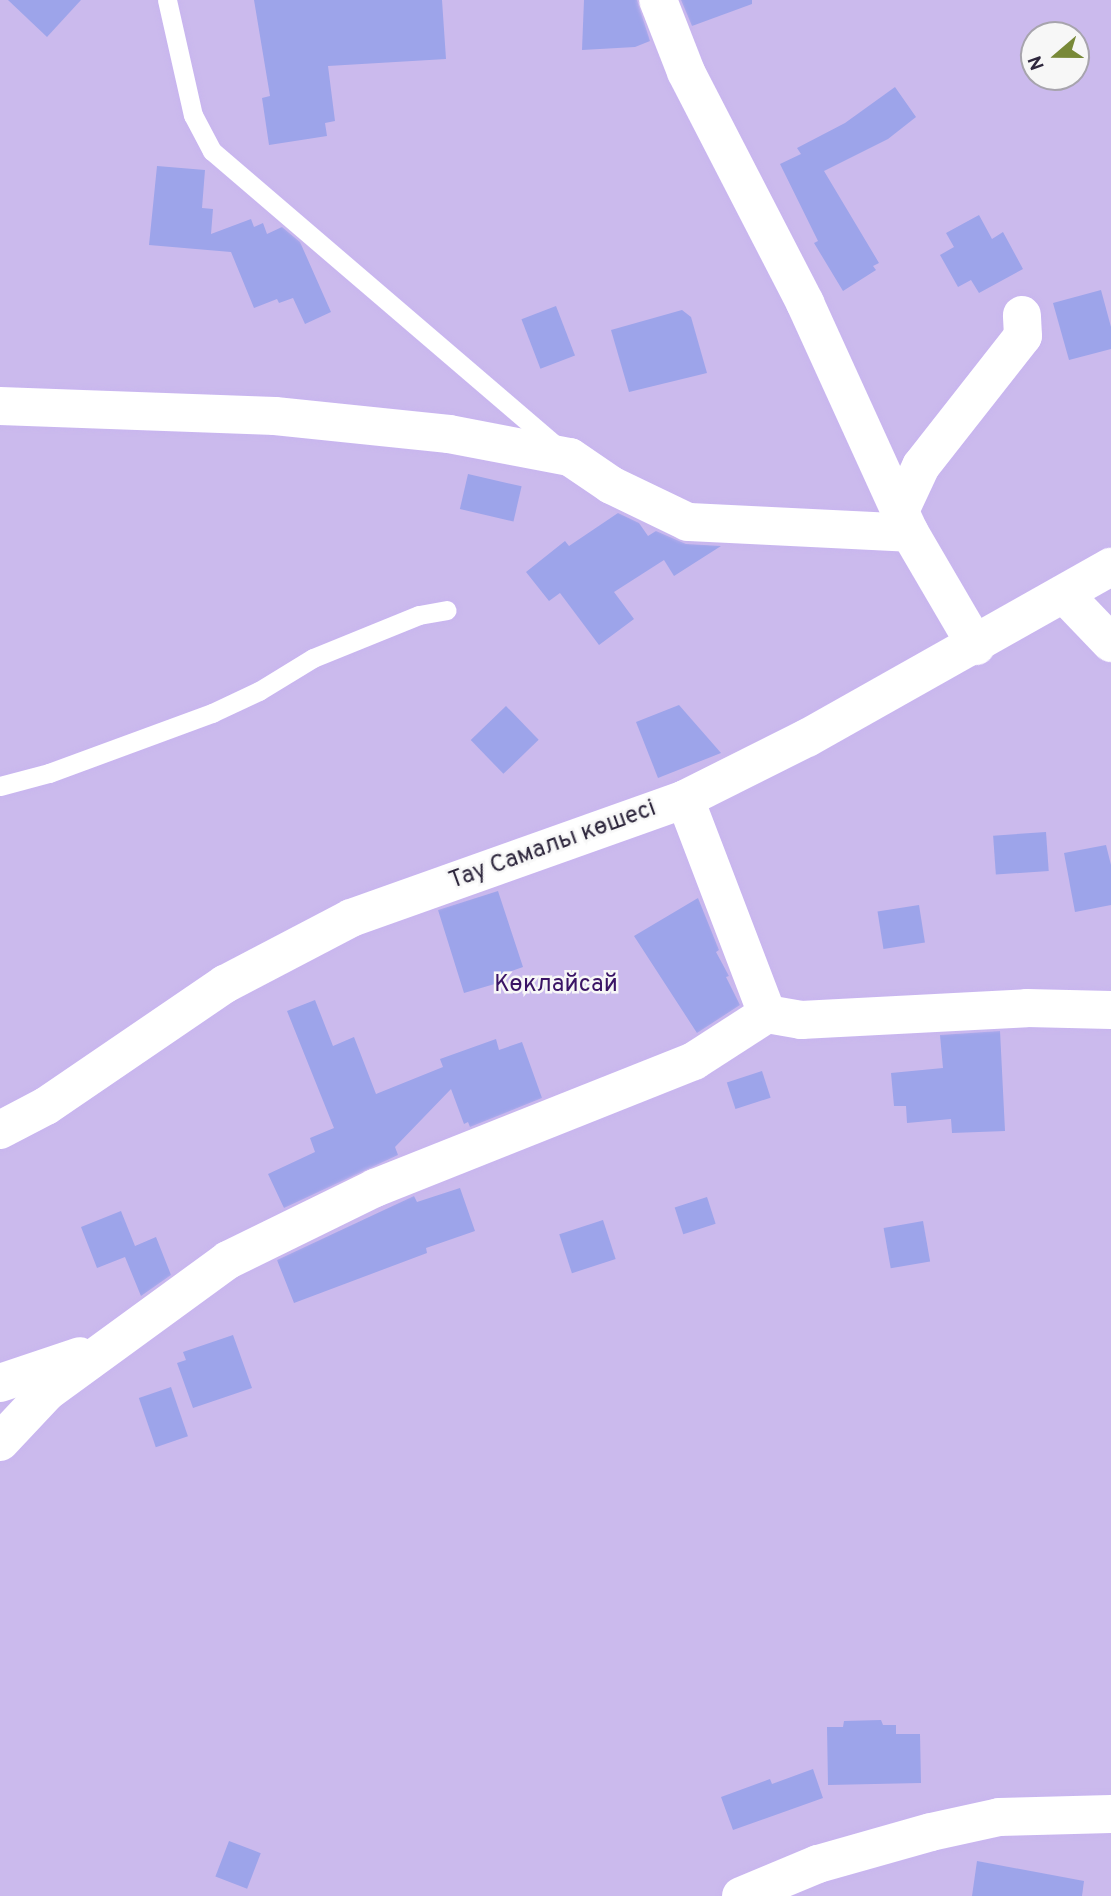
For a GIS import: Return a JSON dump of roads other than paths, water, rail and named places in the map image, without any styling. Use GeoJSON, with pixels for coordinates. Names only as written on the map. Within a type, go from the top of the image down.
{"type":"FeatureCollection","features":[{"type":"Feature","properties":{"kind":"street"},"geometry":{"type":"LineString","coordinates":[[659,0],[686,72],[805,303],[905,522],[976,646]]}},
{"type":"Feature","properties":{"kind":"street"},"geometry":{"type":"LineString","coordinates":[[905,522],[921,466],[1023,337],[1022,315]]}},
{"type":"Feature","properties":{"kind":"street"},"geometry":{"type":"LineString","coordinates":[[0,406],[275,416],[449,434],[570,457],[611,485],[688,522],[905,522]]}},
{"type":"Feature","properties":{"kind":"street","name":"Тау Самалы көшесі"},"geometry":{"type":"LineString","coordinates":[[0,1130],[46,1106],[225,984],[351,918],[685,799],[807,738],[976,646],[1111,567]]}},
{"type":"Feature","properties":{"kind":"street"},"geometry":{"type":"LineString","coordinates":[[1064,594],[1111,643]]}},
{"type":"Feature","properties":{"kind":"street"},"geometry":{"type":"LineString","coordinates":[[685,799],[767,1014]]}},
{"type":"Feature","properties":{"kind":"street"},"geometry":{"type":"LineString","coordinates":[[0,1442],[47,1392],[228,1261],[375,1188],[694,1060],[767,1014],[801,1020],[1027,1008],[1111,1010]]}},
{"type":"Feature","properties":{"kind":"street"},"geometry":{"type":"LineString","coordinates":[[0,1383],[108,1347]]}},
{"type":"Feature","properties":{"kind":"street"},"geometry":{"type":"LineString","coordinates":[[741,1896],[818,1864],[985,1820],[1111,1814]]}},
{"type":"Feature","properties":{"kind":"lane"},"geometry":{"type":"LineString","coordinates":[[167,0],[193,114],[212,151],[570,457]]}},
{"type":"Feature","properties":{"kind":"lane"},"geometry":{"type":"LineString","coordinates":[[0,786],[36,777],[212,713],[259,691],[313,658],[419,615],[447,610]]}},
{"type":"Feature","properties":{"kind":"park label","name":"Көклайсай"},"geometry":{"type":"Point","coordinates":[556,986]}}]}
